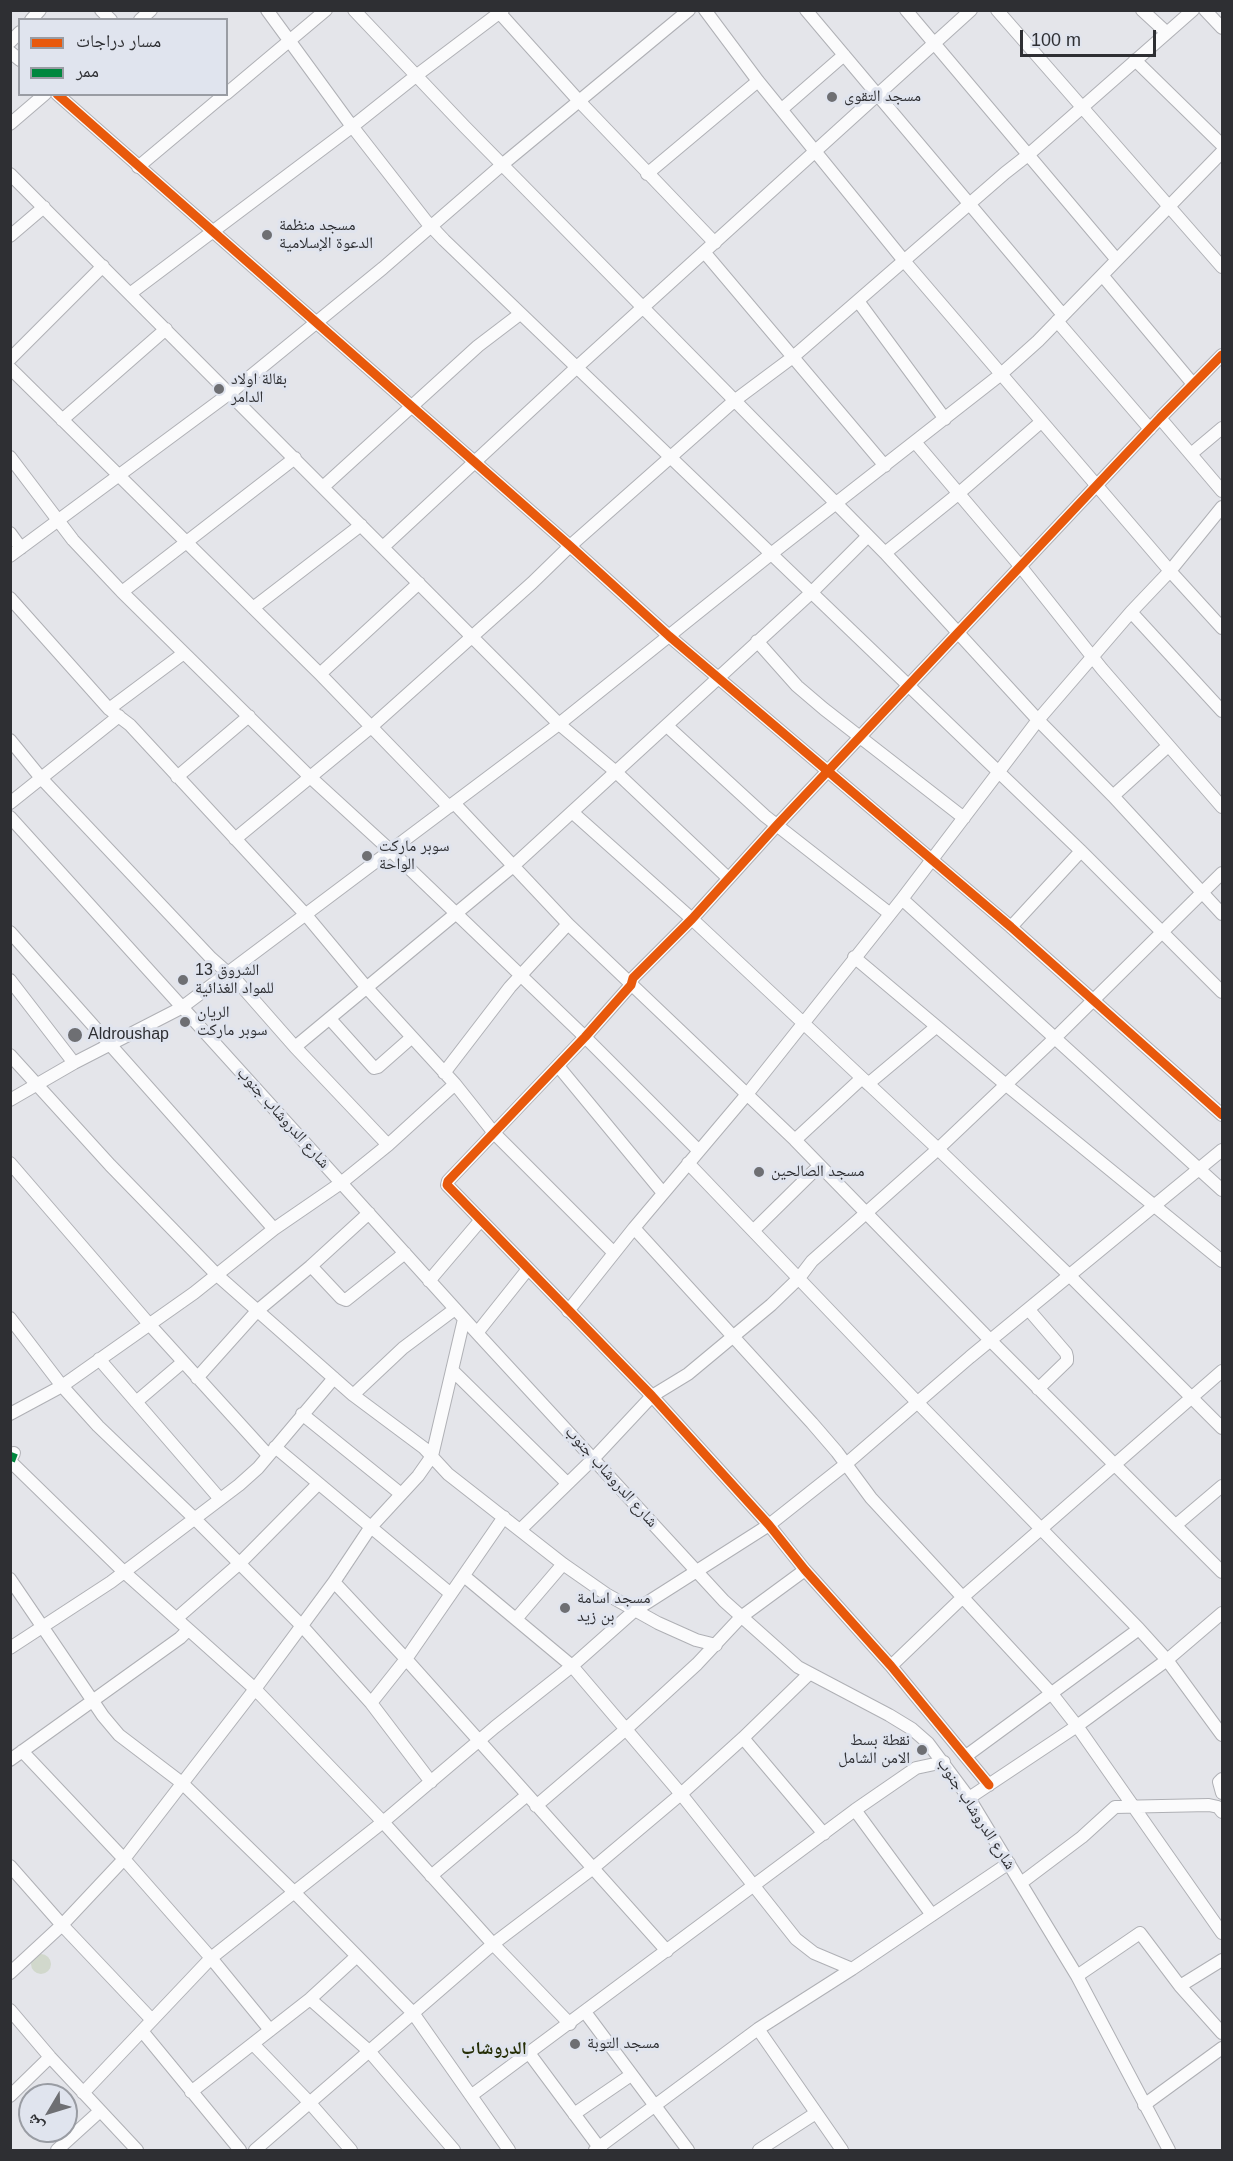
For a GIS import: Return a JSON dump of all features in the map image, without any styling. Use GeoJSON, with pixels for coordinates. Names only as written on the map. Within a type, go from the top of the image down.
{"type":"FeatureCollection","features":[{"type":"Feature","properties":{"kind":"street"},"geometry":{"type":"LineString","coordinates":[[267,10],[431,227],[1081,851],[1222,992]]}},
{"type":"Feature","properties":{"kind":"street"},"geometry":{"type":"LineString","coordinates":[[228,92],[326,10]]}},
{"type":"Feature","properties":{"kind":"street"},"geometry":{"type":"LineString","coordinates":[[354,10],[885,553],[1038,720],[1113,796],[1222,914]]}},
{"type":"Feature","properties":{"kind":"street"},"geometry":{"type":"LineString","coordinates":[[10,532],[16,552],[230,393],[689,10]]}},
{"type":"Feature","properties":{"kind":"street"},"geometry":{"type":"LineString","coordinates":[[705,10],[758,81],[905,262],[1000,375],[1222,628]]}},
{"type":"Feature","properties":{"kind":"street"},"geometry":{"type":"LineString","coordinates":[[806,10],[969,204],[1150,429]]}},
{"type":"Feature","properties":{"kind":"street"},"geometry":{"type":"LineString","coordinates":[[906,10],[1117,260]]}},
{"type":"Feature","properties":{"kind":"street"},"geometry":{"type":"LineString","coordinates":[[383,547],[576,368],[971,10]]}},
{"type":"Feature","properties":{"kind":"street"},"geometry":{"type":"LineString","coordinates":[[997,10],[1222,267]]}},
{"type":"Feature","properties":{"kind":"street"},"geometry":{"type":"LineString","coordinates":[[1142,10],[1167,33]]}},
{"type":"Feature","properties":{"kind":"street"},"geometry":{"type":"LineString","coordinates":[[235,839],[371,727],[734,400],[793,357],[905,262],[1193,10]]}},
{"type":"Feature","properties":{"kind":"street"},"geometry":{"type":"LineString","coordinates":[[1205,10],[1222,28]]}},
{"type":"Feature","properties":{"kind":"street"},"geometry":{"type":"LineString","coordinates":[[131,293],[353,126],[500,11],[579,101],[715,243]]}},
{"type":"Feature","properties":{"kind":"street"},"geometry":{"type":"LineString","coordinates":[[782,109],[844,55]]}},
{"type":"Feature","properties":{"kind":"street"},"geometry":{"type":"LineString","coordinates":[[10,1100],[74,1063],[181,1008],[559,724],[1000,375],[1060,318],[1221,153],[1135,60]]}},
{"type":"Feature","properties":{"kind":"street"},"geometry":{"type":"LineString","coordinates":[[647,174],[758,81]]}},
{"type":"Feature","properties":{"kind":"street"},"geometry":{"type":"LineString","coordinates":[[10,124],[43,96]]}},
{"type":"Feature","properties":{"kind":"street"},"geometry":{"type":"LineString","coordinates":[[59,96],[669,636],[1011,927],[1222,1115]]}},
{"type":"Feature","properties":{"kind":"street"},"geometry":{"type":"LineString","coordinates":[[138,167],[224,96]]}},
{"type":"Feature","properties":{"kind":"street"},"geometry":{"type":"LineString","coordinates":[[10,174],[559,724],[616,772],[728,878]]}},
{"type":"Feature","properties":{"kind":"street"},"geometry":{"type":"LineString","coordinates":[[10,236],[44,207]]}},
{"type":"Feature","properties":{"kind":"street"},"geometry":{"type":"LineString","coordinates":[[705,253],[885,466]]}},
{"type":"Feature","properties":{"kind":"street"},"geometry":{"type":"LineString","coordinates":[[10,359],[103,266]]}},
{"type":"Feature","properties":{"kind":"street"},"geometry":{"type":"LineString","coordinates":[[1102,275],[1193,384]]}},
{"type":"Feature","properties":{"kind":"street"},"geometry":{"type":"LineString","coordinates":[[858,301],[945,419]]}},
{"type":"Feature","properties":{"kind":"street"},"geometry":{"type":"LineString","coordinates":[[323,487],[478,346],[520,314]]}},
{"type":"Feature","properties":{"kind":"street"},"geometry":{"type":"LineString","coordinates":[[62,420],[166,329]]}},
{"type":"Feature","properties":{"kind":"street"},"geometry":{"type":"LineString","coordinates":[[989,1785],[891,1666],[805,1570],[769,1525],[652,1396],[447,1185],[448,1181],[585,1037],[631,985],[633,978],[692,919],[777,825],[1222,355]]}},
{"type":"Feature","properties":{"kind":"street"},"geometry":{"type":"LineString","coordinates":[[10,368],[452,805],[568,924],[748,1093],[1038,1389],[1116,1464],[1222,1572]]}},
{"type":"Feature","properties":{"kind":"street"},"geometry":{"type":"LineString","coordinates":[[1160,418],[1222,491]]}},
{"type":"Feature","properties":{"kind":"street"},"geometry":{"type":"LineString","coordinates":[[885,553],[1041,422]]}},
{"type":"Feature","properties":{"kind":"street"},"geometry":{"type":"LineString","coordinates":[[1191,454],[1222,428]]}},
{"type":"Feature","properties":{"kind":"street"},"geometry":{"type":"LineString","coordinates":[[915,442],[1021,567],[1167,746],[1222,807]]}},
{"type":"Feature","properties":{"kind":"street"},"geometry":{"type":"LineString","coordinates":[[10,457],[58,522],[122,591],[309,776],[391,851],[585,1037],[699,1151]]}},
{"type":"Feature","properties":{"kind":"street"},"geometry":{"type":"LineString","coordinates":[[122,591],[295,459]]}},
{"type":"Feature","properties":{"kind":"street"},"geometry":{"type":"LineString","coordinates":[[10,482],[22,474]]}},
{"type":"Feature","properties":{"kind":"street"},"geometry":{"type":"LineString","coordinates":[[568,1311],[803,1024],[1038,720],[1131,612],[1170,571],[1222,507]]}},
{"type":"Feature","properties":{"kind":"street"},"geometry":{"type":"LineString","coordinates":[[253,608],[361,525]]}},
{"type":"Feature","properties":{"kind":"street"},"geometry":{"type":"LineString","coordinates":[[295,1047],[512,867],[812,592],[868,536]]}},
{"type":"Feature","properties":{"kind":"street"},"geometry":{"type":"LineString","coordinates":[[320,674],[419,583]]}},
{"type":"Feature","properties":{"kind":"street"},"geometry":{"type":"LineString","coordinates":[[10,598],[114,713],[130,725],[306,915],[411,1038],[455,1084],[494,1133],[614,1253]]}},
{"type":"Feature","properties":{"kind":"street"},"geometry":{"type":"LineString","coordinates":[[1131,612],[1222,711]]}},
{"type":"Feature","properties":{"kind":"street"},"geometry":{"type":"LineString","coordinates":[[757,641],[797,686],[964,818]]}},
{"type":"Feature","properties":{"kind":"street"},"geometry":{"type":"LineString","coordinates":[[10,803],[184,652]]}},
{"type":"Feature","properties":{"kind":"street"},"geometry":{"type":"LineString","coordinates":[[177,777],[249,716]]}},
{"type":"Feature","properties":{"kind":"street"},"geometry":{"type":"LineString","coordinates":[[667,726],[777,825],[889,913]]}},
{"type":"Feature","properties":{"kind":"street"},"geometry":{"type":"LineString","coordinates":[[10,741],[41,778],[211,958],[228,972],[295,1047],[388,1144]]}},
{"type":"Feature","properties":{"kind":"street"},"geometry":{"type":"LineString","coordinates":[[1113,796],[1167,746]]}},
{"type":"Feature","properties":{"kind":"street"},"geometry":{"type":"LineString","coordinates":[[572,812],[692,919],[938,1149],[1070,1276],[1222,1428]]}},
{"type":"Feature","properties":{"kind":"street","name":"شارع الدروشاب جنوب"},"geometry":{"type":"LineString","coordinates":[[10,817],[429,1281],[741,1617],[787,1659],[809,1674],[889,1715],[928,1743],[969,1798],[1077,1976],[1169,2151]]}},
{"type":"Feature","properties":{"kind":"street"},"geometry":{"type":"LineString","coordinates":[[1011,927],[1081,851]]}},
{"type":"Feature","properties":{"kind":"street"},"geometry":{"type":"LineString","coordinates":[[520,1530],[594,1458],[652,1396],[688,1374],[733,1338],[799,1278],[826,1247],[938,1149],[1094,1001],[1222,873]]}},
{"type":"Feature","properties":{"kind":"street"},"geometry":{"type":"LineString","coordinates":[[902,898],[1222,1190]]}},
{"type":"Feature","properties":{"kind":"street"},"geometry":{"type":"LineString","coordinates":[[444,1073],[520,976],[568,924]]}},
{"type":"Feature","properties":{"kind":"street"},"geometry":{"type":"LineString","coordinates":[[10,932],[108,1045],[274,1229]]}},
{"type":"Feature","properties":{"kind":"street"},"geometry":{"type":"LineString","coordinates":[[854,957],[1222,1261]]}},
{"type":"Feature","properties":{"kind":"street"},"geometry":{"type":"LineString","coordinates":[[10,981],[74,1063]]}},
{"type":"Feature","properties":{"kind":"street"},"geometry":{"type":"LineString","coordinates":[[330,1019],[374,1068],[411,1038]]}},
{"type":"Feature","properties":{"kind":"street"},"geometry":{"type":"LineString","coordinates":[[795,1140],[865,1081],[936,1027]]}},
{"type":"Feature","properties":{"kind":"street"},"geometry":{"type":"LineString","coordinates":[[10,1055],[217,1275],[353,1395],[424,1448],[448,1474],[563,1564],[634,1611],[696,1640],[716,1645]]}},
{"type":"Feature","properties":{"kind":"street"},"geometry":{"type":"LineString","coordinates":[[558,1066],[663,1193]]}},
{"type":"Feature","properties":{"kind":"street"},"geometry":{"type":"LineString","coordinates":[[10,1414],[62,1386],[217,1275],[274,1229],[341,1183],[455,1084]]}},
{"type":"Feature","properties":{"kind":"street"},"geometry":{"type":"LineString","coordinates":[[83,2092],[211,1958],[383,1822],[478,1741],[572,1666],[634,1611],[769,1525],[846,1464],[917,1402],[1222,1150]]}},
{"type":"Feature","properties":{"kind":"street"},"geometry":{"type":"LineString","coordinates":[[10,1163],[197,1378],[272,1451],[318,1484],[452,1594]]}},
{"type":"Feature","properties":{"kind":"street"},"geometry":{"type":"LineString","coordinates":[[688,1163],[1139,1629],[1167,1660],[1222,1735]]}},
{"type":"Feature","properties":{"kind":"street"},"geometry":{"type":"LineString","coordinates":[[754,1230],[819,1166]]}},
{"type":"Feature","properties":{"kind":"street"},"geometry":{"type":"LineString","coordinates":[[197,1378],[257,1311],[312,1266],[369,1213]]}},
{"type":"Feature","properties":{"kind":"street"},"geometry":{"type":"LineString","coordinates":[[429,1281],[480,1221]]}},
{"type":"Feature","properties":{"kind":"street"},"geometry":{"type":"LineString","coordinates":[[634,1228],[812,1423],[871,1498],[964,1596],[1052,1694],[1134,1806],[1222,1933]]}},
{"type":"Feature","properties":{"kind":"street"},"geometry":{"type":"LineString","coordinates":[[312,1266],[341,1298],[346,1300],[405,1253]]}},
{"type":"Feature","properties":{"kind":"street"},"geometry":{"type":"LineString","coordinates":[[477,1333],[528,1269]]}},
{"type":"Feature","properties":{"kind":"street"},"geometry":{"type":"LineString","coordinates":[[353,1395],[403,1348],[455,1309]]}},
{"type":"Feature","properties":{"kind":"street"},"geometry":{"type":"LineString","coordinates":[[1029,1310],[1067,1357],[1066,1361],[1038,1389]]}},
{"type":"Feature","properties":{"kind":"street"},"geometry":{"type":"LineString","coordinates":[[10,1318],[62,1386],[98,1426],[302,1626],[371,1703],[431,1782]]}},
{"type":"Feature","properties":{"kind":"street"},"geometry":{"type":"LineString","coordinates":[[10,1973],[63,1925],[124,1859],[302,1626],[370,1528],[432,1456],[464,1319]]}},
{"type":"Feature","properties":{"kind":"street"},"geometry":{"type":"LineString","coordinates":[[99,1359],[220,1499]]}},
{"type":"Feature","properties":{"kind":"street"},"geometry":{"type":"LineString","coordinates":[[136,1402],[183,1362]]}},
{"type":"Feature","properties":{"kind":"street"},"geometry":{"type":"LineString","coordinates":[[452,1370],[567,1483]]}},
{"type":"Feature","properties":{"kind":"street"},"geometry":{"type":"LineString","coordinates":[[891,1666],[964,1596],[1222,1371]]}},
{"type":"Feature","properties":{"kind":"street"},"geometry":{"type":"LineString","coordinates":[[10,1648],[94,1593],[258,1468],[334,1378]]}},
{"type":"Feature","properties":{"kind":"street"},"geometry":{"type":"LineString","coordinates":[[302,1414],[401,1494]]}},
{"type":"Feature","properties":{"kind":"street"},"geometry":{"type":"LineString","coordinates":[[14,1453],[10,1461],[123,1571],[255,1689],[383,1822],[493,1944],[570,2024]]}},
{"type":"Feature","properties":{"kind":"street"},"geometry":{"type":"LineString","coordinates":[[177,1618],[240,1563],[318,1484]]}},
{"type":"Feature","properties":{"kind":"street"},"geometry":{"type":"LineString","coordinates":[[1176,1525],[1222,1486]]}},
{"type":"Feature","properties":{"kind":"street"},"geometry":{"type":"LineString","coordinates":[[371,1703],[406,1659],[504,1518]]}},
{"type":"Feature","properties":{"kind":"street"},"geometry":{"type":"LineString","coordinates":[[516,1619],[563,1564]]}},
{"type":"Feature","properties":{"kind":"street"},"geometry":{"type":"LineString","coordinates":[[536,1806],[625,1730],[716,1645],[741,1617],[805,1570]]}},
{"type":"Feature","properties":{"kind":"street"},"geometry":{"type":"LineString","coordinates":[[464,1576],[572,1666],[681,1794],[796,1939],[814,1953],[852,1969]]}},
{"type":"Feature","properties":{"kind":"street"},"geometry":{"type":"LineString","coordinates":[[10,1579],[119,1736],[182,1783],[293,1891],[412,2013],[472,2095],[509,2151]]}},
{"type":"Feature","properties":{"kind":"street"},"geometry":{"type":"LineString","coordinates":[[334,1582],[406,1659],[526,1796],[667,1951]]}},
{"type":"Feature","properties":{"kind":"street"},"geometry":{"type":"LineString","coordinates":[[969,1798],[1077,1726],[1167,1660],[1222,1613]]}},
{"type":"Feature","properties":{"kind":"street"},"geometry":{"type":"LineString","coordinates":[[966,1756],[1139,1629]]}},
{"type":"Feature","properties":{"kind":"street"},"geometry":{"type":"LineString","coordinates":[[10,1760],[94,1701],[188,1630]]}},
{"type":"Feature","properties":{"kind":"street"},"geometry":{"type":"LineString","coordinates":[[255,2151],[493,1944],[592,1869],[681,1794],[809,1674]]}},
{"type":"Feature","properties":{"kind":"street"},"geometry":{"type":"LineString","coordinates":[[743,1738],[824,1834]]}},
{"type":"Feature","properties":{"kind":"street"},"geometry":{"type":"LineString","coordinates":[[22,1751],[124,1859],[211,1958],[270,2030]]}},
{"type":"Feature","properties":{"kind":"street"},"geometry":{"type":"LineString","coordinates":[[472,2095],[755,1887],[855,1810],[916,1768],[944,1762]]}},
{"type":"Feature","properties":{"kind":"street"},"geometry":{"type":"LineString","coordinates":[[1222,1779],[1219,1782],[1222,1793]]}},
{"type":"Feature","properties":{"kind":"street"},"geometry":{"type":"LineString","coordinates":[[431,1876],[526,1796]]}},
{"type":"Feature","properties":{"kind":"street"},"geometry":{"type":"LineString","coordinates":[[1021,1883],[1082,1837],[1114,1807],[1209,1805],[1222,1812]]}},
{"type":"Feature","properties":{"kind":"street"},"geometry":{"type":"LineString","coordinates":[[855,1810],[932,1915]]}},
{"type":"Feature","properties":{"kind":"street"},"geometry":{"type":"LineString","coordinates":[[529,2054],[598,2150],[758,2029],[852,1969],[1009,1863]]}},
{"type":"Feature","properties":{"kind":"street"},"geometry":{"type":"LineString","coordinates":[[10,1866],[152,2020]]}},
{"type":"Feature","properties":{"kind":"street"},"geometry":{"type":"LineString","coordinates":[[1077,1976],[1140,1933],[1180,1986],[1222,2033]]}},
{"type":"Feature","properties":{"kind":"street"},"geometry":{"type":"LineString","coordinates":[[191,2092],[310,1999],[357,1956]]}},
{"type":"Feature","properties":{"kind":"street"},"geometry":{"type":"LineString","coordinates":[[1180,1986],[1222,1960]]}},
{"type":"Feature","properties":{"kind":"street"},"geometry":{"type":"LineString","coordinates":[[310,1999],[369,2051],[454,2151]]}},
{"type":"Feature","properties":{"kind":"street"},"geometry":{"type":"LineString","coordinates":[[10,2010],[137,2151]]}},
{"type":"Feature","properties":{"kind":"street"},"geometry":{"type":"LineString","coordinates":[[585,2012],[688,2151]]}},
{"type":"Feature","properties":{"kind":"street"},"geometry":{"type":"LineString","coordinates":[[758,2029],[842,2151]]}},
{"type":"Feature","properties":{"kind":"street"},"geometry":{"type":"LineString","coordinates":[[142,2031],[240,2151]]}},
{"type":"Feature","properties":{"kind":"street"},"geometry":{"type":"LineString","coordinates":[[253,2044],[309,2102],[351,2151]]}},
{"type":"Feature","properties":{"kind":"street"},"geometry":{"type":"LineString","coordinates":[[1144,2105],[1222,2048]]}},
{"type":"Feature","properties":{"kind":"street"},"geometry":{"type":"LineString","coordinates":[[10,2096],[50,2057]]}},
{"type":"Feature","properties":{"kind":"street"},"geometry":{"type":"LineString","coordinates":[[574,2114],[631,2075]]}},
{"type":"Feature","properties":{"kind":"street"},"geometry":{"type":"LineString","coordinates":[[57,2151],[100,2111]]}},
{"type":"Feature","properties":{"kind":"street"},"geometry":{"type":"LineString","coordinates":[[767,2148],[816,2113]]}},
{"type":"Feature","properties":{"kind":"shaded area"},"geometry":{"type":"Polygon","coordinates":[[[41,1954],[48,1957],[51,1964],[48,1971],[41,1974],[34,1971],[31,1964],[34,1957],[41,1954]]]}},
{"type":"Feature","properties":{"kind":"marked path"},"geometry":{"type":"LineString","coordinates":[[11,1461],[14,1453]]}},
{"type":"Feature","properties":{"kind":"cycle path"},"geometry":{"type":"LineString","coordinates":[[59,96],[669,636],[1011,927],[1222,1115]]}},
{"type":"Feature","properties":{"kind":"cycle path"},"geometry":{"type":"LineString","coordinates":[[989,1785],[891,1666],[805,1570],[769,1525],[652,1396],[447,1185],[448,1181],[585,1037],[631,985],[633,978],[692,919],[777,825],[1222,355]]}},
{"type":"Feature","properties":{"kind":"place","name":"مسجد التقوى"},"geometry":{"type":"Point","coordinates":[832,97]}},
{"type":"Feature","properties":{"kind":"place","name":"مسجد منظمة الدعوة الإسلامية"},"geometry":{"type":"Point","coordinates":[267,235]}},
{"type":"Feature","properties":{"kind":"place","name":"بقالة اولاد الدامر"},"geometry":{"type":"Point","coordinates":[219,389]}},
{"type":"Feature","properties":{"kind":"place","name":"سوبر ماركت الواحة"},"geometry":{"type":"Point","coordinates":[367,856]}},
{"type":"Feature","properties":{"kind":"place","name":"الشروق 13 للمواد الغذائية"},"geometry":{"type":"Point","coordinates":[183,980]}},
{"type":"Feature","properties":{"kind":"place","name":"الريان سوبر ماركت"},"geometry":{"type":"Point","coordinates":[185,1022]}},
{"type":"Feature","properties":{"kind":"place","name":"Aldroushap"},"geometry":{"type":"Point","coordinates":[75,1035]}},
{"type":"Feature","properties":{"kind":"place","name":"مسجد الصالحين"},"geometry":{"type":"Point","coordinates":[759,1172]}},
{"type":"Feature","properties":{"kind":"place","name":"مسجد اسامة بن زيد"},"geometry":{"type":"Point","coordinates":[565,1608]}},
{"type":"Feature","properties":{"kind":"place","name":"نقطة بسط الامن الشامل"},"geometry":{"type":"Point","coordinates":[922,1750]}},
{"type":"Feature","properties":{"kind":"place","name":"مسجد التوبة"},"geometry":{"type":"Point","coordinates":[575,2044]}},
{"type":"Feature","properties":{"kind":"district","name":"الدروشاب"},"geometry":{"type":"Point","coordinates":[494,2049]}}]}
